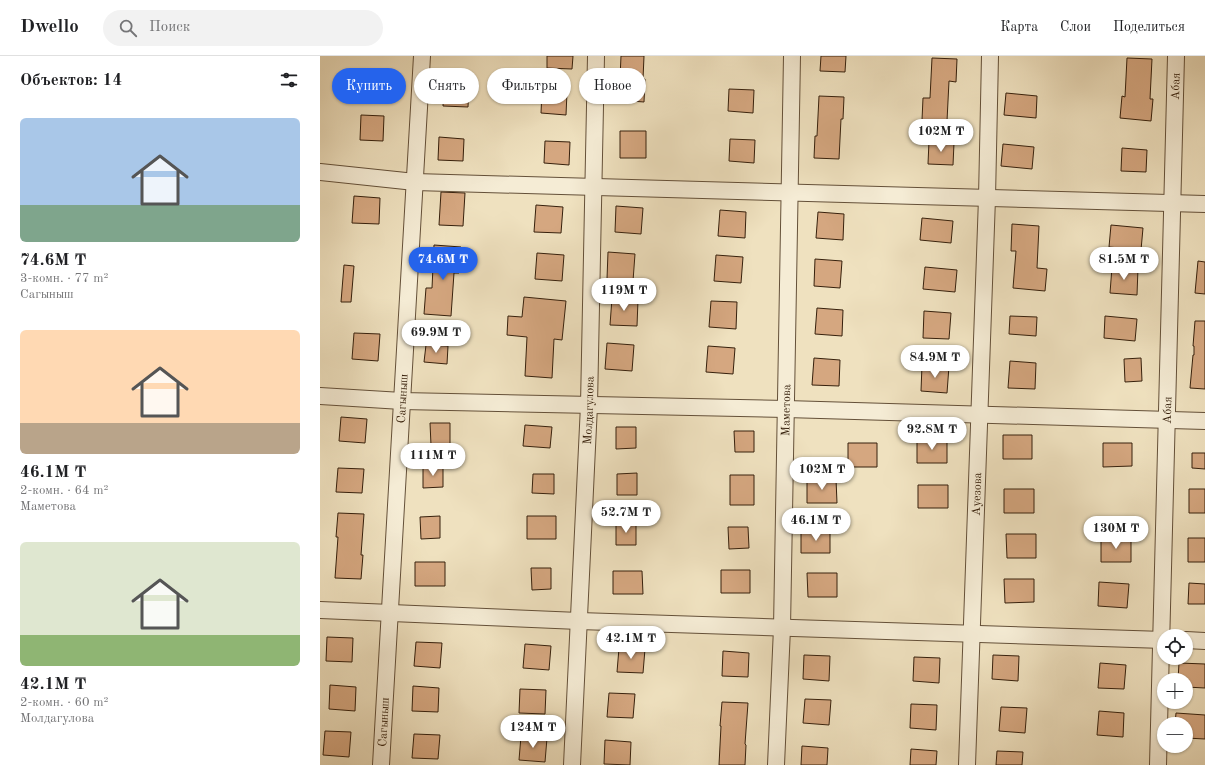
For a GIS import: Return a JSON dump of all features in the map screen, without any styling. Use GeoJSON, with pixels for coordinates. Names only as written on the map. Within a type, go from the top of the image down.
{"type":"FeatureCollection","features":[{"type":"Feature","properties":{"kind":"street","name":"Сагыныш"},"geometry":{"type":"LineString","coordinates":[[382,765],[422,56]]}},
{"type":"Feature","properties":{"kind":"street","name":"Молдагулова"},"geometry":{"type":"LineString","coordinates":[[572,765],[589,405],[596,56]]}},
{"type":"Feature","properties":{"kind":"street","name":"Маметова"},"geometry":{"type":"LineString","coordinates":[[776,765],[782,628],[792,56]]}},
{"type":"Feature","properties":{"kind":"street","name":"Ауезова"},"geometry":{"type":"LineString","coordinates":[[967,765],[980,414],[990,56]]}},
{"type":"Feature","properties":{"kind":"street","name":"Абая"},"geometry":{"type":"LineString","coordinates":[[1163,629],[1176,56]]}},
{"type":"Feature","properties":{"kind":"street"},"geometry":{"type":"LineString","coordinates":[[320,172],[415,182],[1205,204]]}},
{"type":"Feature","properties":{"kind":"street"},"geometry":{"type":"LineString","coordinates":[[320,396],[402,402],[786,409],[1205,421]]}},
{"type":"Feature","properties":{"kind":"street"},"geometry":{"type":"LineString","coordinates":[[320,610],[782,628],[1157,639]]}},
{"type":"Feature","properties":{"kind":"street"},"geometry":{"type":"LineString","coordinates":[[1193,640],[1205,641]]}},
{"type":"Feature","properties":{"kind":"street","name":"Абая"},"geometry":{"type":"LineString","coordinates":[[1158,765],[1162,665]]}},
{"type":"Feature","properties":{"kind":"building"},"geometry":{"type":"Polygon","coordinates":[[[547,56],[573,56],[572,69],[547,68],[547,56]]]}},
{"type":"Feature","properties":{"kind":"building"},"geometry":{"type":"Polygon","coordinates":[[[621,56],[644,56],[643,68],[620,68],[621,56]]]}},
{"type":"Feature","properties":{"kind":"building"},"geometry":{"type":"Polygon","coordinates":[[[821,56],[846,56],[845,72],[820,71],[821,56]]]}},
{"type":"Feature","properties":{"kind":"building"},"geometry":{"type":"Polygon","coordinates":[[[932,58],[957,59],[956,82],[949,81],[947,121],[922,120],[923,98],[930,98],[932,58]]]}},
{"type":"Feature","properties":{"kind":"building"},"geometry":{"type":"Polygon","coordinates":[[[1127,58],[1152,59],[1150,99],[1153,99],[1151,121],[1120,118],[1122,96],[1125,97],[1127,58]]]}},
{"type":"Feature","properties":{"kind":"building"},"geometry":{"type":"Polygon","coordinates":[[[729,89],[754,90],[753,113],[728,111],[729,89]]]}},
{"type":"Feature","properties":{"kind":"building"},"geometry":{"type":"Polygon","coordinates":[[[1006,93],[1037,96],[1036,118],[1004,115],[1006,93]]]}},
{"type":"Feature","properties":{"kind":"building"},"geometry":{"type":"Polygon","coordinates":[[[819,96],[844,97],[843,119],[841,119],[839,159],[814,158],[815,136],[817,136],[819,96]]]}},
{"type":"Feature","properties":{"kind":"building"},"geometry":{"type":"Polygon","coordinates":[[[443,104],[468,104],[468,107],[443,106],[443,104]]]}},
{"type":"Feature","properties":{"kind":"building"},"geometry":{"type":"Polygon","coordinates":[[[541,104],[566,104],[566,115],[541,113],[541,104]]]}},
{"type":"Feature","properties":{"kind":"building"},"geometry":{"type":"Polygon","coordinates":[[[361,115],[384,116],[383,141],[360,140],[361,115]]]}},
{"type":"Feature","properties":{"kind":"building"},"geometry":{"type":"Polygon","coordinates":[[[620,131],[646,131],[646,158],[620,158],[620,131]]]}},
{"type":"Feature","properties":{"kind":"building"},"geometry":{"type":"Polygon","coordinates":[[[439,137],[464,139],[463,161],[438,160],[439,137]]]}},
{"type":"Feature","properties":{"kind":"building"},"geometry":{"type":"Polygon","coordinates":[[[730,139],[755,140],[754,163],[729,161],[730,139]]]}},
{"type":"Feature","properties":{"kind":"building"},"geometry":{"type":"Polygon","coordinates":[[[545,141],[570,142],[569,165],[544,163],[545,141]]]}},
{"type":"Feature","properties":{"kind":"building"},"geometry":{"type":"Polygon","coordinates":[[[929,141],[954,143],[953,165],[928,164],[929,141]]]}},
{"type":"Feature","properties":{"kind":"building"},"geometry":{"type":"Polygon","coordinates":[[[1003,144],[1034,147],[1032,169],[1001,166],[1003,144]]]}},
{"type":"Feature","properties":{"kind":"building"},"geometry":{"type":"Polygon","coordinates":[[[1122,148],[1147,150],[1146,172],[1121,171],[1122,148]]]}},
{"type":"Feature","properties":{"kind":"building"},"geometry":{"type":"Polygon","coordinates":[[[441,192],[465,193],[463,226],[439,225],[441,192]]]}},
{"type":"Feature","properties":{"kind":"building"},"geometry":{"type":"Polygon","coordinates":[[[354,196],[380,198],[379,224],[352,223],[354,196]]]}},
{"type":"Feature","properties":{"kind":"building"},"geometry":{"type":"Polygon","coordinates":[[[536,205],[563,207],[561,233],[534,232],[536,205]]]}},
{"type":"Feature","properties":{"kind":"building"},"geometry":{"type":"Polygon","coordinates":[[[616,206],[643,208],[641,234],[615,232],[616,206]]]}},
{"type":"Feature","properties":{"kind":"building"},"geometry":{"type":"Polygon","coordinates":[[[720,210],[746,212],[745,238],[718,236],[720,210]]]}},
{"type":"Feature","properties":{"kind":"building"},"geometry":{"type":"Polygon","coordinates":[[[818,212],[844,214],[843,240],[816,238],[818,212]]]}},
{"type":"Feature","properties":{"kind":"building"},"geometry":{"type":"Polygon","coordinates":[[[922,218],[953,221],[951,243],[920,240],[922,218]]]}},
{"type":"Feature","properties":{"kind":"building"},"geometry":{"type":"Polygon","coordinates":[[[1012,224],[1039,226],[1037,268],[1047,269],[1045,291],[1013,288],[1016,251],[1011,251],[1012,224]]]}},
{"type":"Feature","properties":{"kind":"building"},"geometry":{"type":"Polygon","coordinates":[[[1111,225],[1143,228],[1141,250],[1109,247],[1111,225]]]}},
{"type":"Feature","properties":{"kind":"building"},"geometry":{"type":"Polygon","coordinates":[[[434,245],[461,247],[459,273],[454,273],[451,316],[424,314],[426,288],[432,288],[434,245]]]}},
{"type":"Feature","properties":{"kind":"building"},"geometry":{"type":"Polygon","coordinates":[[[608,252],[635,254],[633,281],[607,279],[608,252]]]}},
{"type":"Feature","properties":{"kind":"building"},"geometry":{"type":"Polygon","coordinates":[[[537,253],[564,255],[562,281],[535,279],[537,253]]]}},
{"type":"Feature","properties":{"kind":"building"},"geometry":{"type":"Polygon","coordinates":[[[716,255],[743,257],[741,283],[714,281],[716,255]]]}},
{"type":"Feature","properties":{"kind":"building"},"geometry":{"type":"Polygon","coordinates":[[[815,259],[842,261],[840,288],[814,286],[815,259]]]}},
{"type":"Feature","properties":{"kind":"building"},"geometry":{"type":"Polygon","coordinates":[[[1198,261],[1205,262],[1205,294],[1195,293],[1198,261]]]}},
{"type":"Feature","properties":{"kind":"building"},"geometry":{"type":"Polygon","coordinates":[[[344,265],[354,266],[351,302],[341,302],[344,265]]]}},
{"type":"Feature","properties":{"kind":"building"},"geometry":{"type":"Polygon","coordinates":[[[925,267],[957,270],[955,292],[923,289],[925,267]]]}},
{"type":"Feature","properties":{"kind":"building"},"geometry":{"type":"Polygon","coordinates":[[[1112,267],[1138,268],[1137,295],[1110,293],[1112,267]]]}},
{"type":"Feature","properties":{"kind":"building"},"geometry":{"type":"Polygon","coordinates":[[[524,297],[566,301],[562,340],[554,339],[552,378],[525,376],[527,337],[507,335],[508,316],[522,317],[524,297]]]}},
{"type":"Feature","properties":{"kind":"building"},"geometry":{"type":"Polygon","coordinates":[[[612,298],[638,300],[637,326],[610,325],[612,298]]]}},
{"type":"Feature","properties":{"kind":"building"},"geometry":{"type":"Polygon","coordinates":[[[711,301],[737,302],[736,329],[709,327],[711,301]]]}},
{"type":"Feature","properties":{"kind":"building"},"geometry":{"type":"Polygon","coordinates":[[[817,308],[843,310],[842,336],[815,334],[817,308]]]}},
{"type":"Feature","properties":{"kind":"building"},"geometry":{"type":"Polygon","coordinates":[[[924,311],[951,313],[949,339],[923,338],[924,311]]]}},
{"type":"Feature","properties":{"kind":"building"},"geometry":{"type":"Polygon","coordinates":[[[1010,316],[1037,317],[1036,336],[1009,334],[1010,316]]]}},
{"type":"Feature","properties":{"kind":"building"},"geometry":{"type":"Polygon","coordinates":[[[1105,316],[1137,319],[1135,341],[1104,338],[1105,316]]]}},
{"type":"Feature","properties":{"kind":"building"},"geometry":{"type":"Polygon","coordinates":[[[1195,321],[1205,321],[1205,389],[1190,388],[1194,355],[1193,346],[1195,321]]]}},
{"type":"Feature","properties":{"kind":"building"},"geometry":{"type":"Polygon","coordinates":[[[354,333],[380,334],[378,361],[352,359],[354,333]]]}},
{"type":"Feature","properties":{"kind":"building"},"geometry":{"type":"Polygon","coordinates":[[[607,343],[634,345],[632,371],[605,369],[607,343]]]}},
{"type":"Feature","properties":{"kind":"building"},"geometry":{"type":"Polygon","coordinates":[[[426,345],[448,346],[447,364],[424,362],[426,345]]]}},
{"type":"Feature","properties":{"kind":"building"},"geometry":{"type":"Polygon","coordinates":[[[708,346],[735,348],[733,374],[706,372],[708,346]]]}},
{"type":"Feature","properties":{"kind":"building"},"geometry":{"type":"Polygon","coordinates":[[[814,358],[840,360],[839,386],[812,385],[814,358]]]}},
{"type":"Feature","properties":{"kind":"building"},"geometry":{"type":"Polygon","coordinates":[[[1141,358],[1142,381],[1125,382],[1124,359],[1141,358]]]}},
{"type":"Feature","properties":{"kind":"building"},"geometry":{"type":"Polygon","coordinates":[[[1010,361],[1036,363],[1035,389],[1008,388],[1010,361]]]}},
{"type":"Feature","properties":{"kind":"building"},"geometry":{"type":"Polygon","coordinates":[[[922,365],[949,366],[947,393],[921,391],[922,365]]]}},
{"type":"Feature","properties":{"kind":"building"},"geometry":{"type":"Polygon","coordinates":[[[341,417],[367,419],[365,443],[339,441],[341,417]]]}},
{"type":"Feature","properties":{"kind":"building"},"geometry":{"type":"Polygon","coordinates":[[[430,423],[450,423],[450,445],[431,445],[430,423]]]}},
{"type":"Feature","properties":{"kind":"building"},"geometry":{"type":"Polygon","coordinates":[[[525,425],[552,427],[550,448],[523,446],[525,425]]]}},
{"type":"Feature","properties":{"kind":"building"},"geometry":{"type":"Polygon","coordinates":[[[616,427],[636,427],[636,448],[616,449],[616,427]]]}},
{"type":"Feature","properties":{"kind":"building"},"geometry":{"type":"Polygon","coordinates":[[[734,431],[754,431],[754,452],[735,452],[734,431]]]}},
{"type":"Feature","properties":{"kind":"building"},"geometry":{"type":"Polygon","coordinates":[[[1003,435],[1032,435],[1032,459],[1003,459],[1003,435]]]}},
{"type":"Feature","properties":{"kind":"building"},"geometry":{"type":"Polygon","coordinates":[[[917,439],[947,439],[947,463],[917,463],[917,439]]]}},
{"type":"Feature","properties":{"kind":"building"},"geometry":{"type":"Polygon","coordinates":[[[848,443],[877,443],[877,467],[848,467],[848,443]]]}},
{"type":"Feature","properties":{"kind":"building"},"geometry":{"type":"Polygon","coordinates":[[[1103,443],[1132,443],[1132,466],[1103,467],[1103,443]]]}},
{"type":"Feature","properties":{"kind":"building"},"geometry":{"type":"Polygon","coordinates":[[[1192,453],[1205,453],[1205,469],[1192,468],[1192,453]]]}},
{"type":"Feature","properties":{"kind":"building"},"geometry":{"type":"Polygon","coordinates":[[[423,466],[443,466],[443,487],[423,488],[423,466]]]}},
{"type":"Feature","properties":{"kind":"building"},"geometry":{"type":"Polygon","coordinates":[[[338,468],[364,469],[362,493],[336,492],[338,468]]]}},
{"type":"Feature","properties":{"kind":"building"},"geometry":{"type":"Polygon","coordinates":[[[637,473],[637,495],[617,495],[617,474],[637,473]]]}},
{"type":"Feature","properties":{"kind":"building"},"geometry":{"type":"Polygon","coordinates":[[[533,474],[554,474],[554,494],[532,493],[533,474]]]}},
{"type":"Feature","properties":{"kind":"building"},"geometry":{"type":"Polygon","coordinates":[[[730,475],[754,475],[754,505],[730,505],[730,475]]]}},
{"type":"Feature","properties":{"kind":"building"},"geometry":{"type":"Polygon","coordinates":[[[807,479],[836,479],[837,503],[807,503],[807,479]]]}},
{"type":"Feature","properties":{"kind":"building"},"geometry":{"type":"Polygon","coordinates":[[[918,485],[948,485],[948,508],[918,508],[918,485]]]}},
{"type":"Feature","properties":{"kind":"building"},"geometry":{"type":"Polygon","coordinates":[[[1004,489],[1034,489],[1034,513],[1004,513],[1004,489]]]}},
{"type":"Feature","properties":{"kind":"building"},"geometry":{"type":"Polygon","coordinates":[[[1189,489],[1205,489],[1205,513],[1189,513],[1189,489]]]}},
{"type":"Feature","properties":{"kind":"building"},"geometry":{"type":"Polygon","coordinates":[[[338,513],[364,514],[361,579],[335,578],[338,513]]]}},
{"type":"Feature","properties":{"kind":"building"},"geometry":{"type":"Polygon","coordinates":[[[440,516],[440,538],[421,539],[420,517],[440,516]]]}},
{"type":"Feature","properties":{"kind":"building"},"geometry":{"type":"Polygon","coordinates":[[[527,516],[556,516],[556,539],[527,539],[527,516]]]}},
{"type":"Feature","properties":{"kind":"building"},"geometry":{"type":"Polygon","coordinates":[[[636,523],[636,545],[616,545],[616,524],[636,523]]]}},
{"type":"Feature","properties":{"kind":"building"},"geometry":{"type":"Polygon","coordinates":[[[728,527],[748,527],[749,548],[729,549],[728,527]]]}},
{"type":"Feature","properties":{"kind":"building"},"geometry":{"type":"Polygon","coordinates":[[[801,530],[830,530],[830,553],[801,553],[801,530]]]}},
{"type":"Feature","properties":{"kind":"building"},"geometry":{"type":"Polygon","coordinates":[[[1006,534],[1036,534],[1036,558],[1007,558],[1006,534]]]}},
{"type":"Feature","properties":{"kind":"building"},"geometry":{"type":"Polygon","coordinates":[[[1101,538],[1131,538],[1131,562],[1101,562],[1101,538]]]}},
{"type":"Feature","properties":{"kind":"building"},"geometry":{"type":"Polygon","coordinates":[[[1188,538],[1205,538],[1205,562],[1188,562],[1188,538]]]}},
{"type":"Feature","properties":{"kind":"building"},"geometry":{"type":"Polygon","coordinates":[[[415,562],[445,562],[445,586],[415,586],[415,562]]]}},
{"type":"Feature","properties":{"kind":"building"},"geometry":{"type":"Polygon","coordinates":[[[531,568],[551,568],[551,589],[532,590],[531,568]]]}},
{"type":"Feature","properties":{"kind":"building"},"geometry":{"type":"Polygon","coordinates":[[[721,570],[750,570],[750,593],[721,593],[721,570]]]}},
{"type":"Feature","properties":{"kind":"building"},"geometry":{"type":"Polygon","coordinates":[[[613,571],[642,571],[643,594],[613,594],[613,571]]]}},
{"type":"Feature","properties":{"kind":"building"},"geometry":{"type":"Polygon","coordinates":[[[807,573],[837,573],[837,597],[808,597],[807,573]]]}},
{"type":"Feature","properties":{"kind":"building"},"geometry":{"type":"Polygon","coordinates":[[[1004,579],[1034,579],[1034,602],[1005,603],[1004,579]]]}},
{"type":"Feature","properties":{"kind":"building"},"geometry":{"type":"Polygon","coordinates":[[[1099,582],[1129,584],[1127,608],[1098,606],[1099,582]]]}},
{"type":"Feature","properties":{"kind":"building"},"geometry":{"type":"Polygon","coordinates":[[[1189,583],[1205,584],[1205,604],[1188,604],[1189,583]]]}},
{"type":"Feature","properties":{"kind":"building"},"geometry":{"type":"Polygon","coordinates":[[[327,637],[353,638],[352,662],[326,661],[327,637]]]}},
{"type":"Feature","properties":{"kind":"building"},"geometry":{"type":"Polygon","coordinates":[[[416,642],[442,643],[440,668],[414,666],[416,642]]]}},
{"type":"Feature","properties":{"kind":"building"},"geometry":{"type":"Polygon","coordinates":[[[525,644],[551,646],[549,670],[523,668],[525,644]]]}},
{"type":"Feature","properties":{"kind":"building"},"geometry":{"type":"Polygon","coordinates":[[[619,648],[645,649],[643,673],[617,672],[619,648]]]}},
{"type":"Feature","properties":{"kind":"building"},"geometry":{"type":"Polygon","coordinates":[[[723,651],[749,653],[748,677],[722,676],[723,651]]]}},
{"type":"Feature","properties":{"kind":"building"},"geometry":{"type":"Polygon","coordinates":[[[804,655],[830,656],[829,681],[803,679],[804,655]]]}},
{"type":"Feature","properties":{"kind":"building"},"geometry":{"type":"Polygon","coordinates":[[[993,655],[1019,656],[1018,681],[992,679],[993,655]]]}},
{"type":"Feature","properties":{"kind":"building"},"geometry":{"type":"Polygon","coordinates":[[[914,657],[940,658],[939,683],[913,681],[914,657]]]}},
{"type":"Feature","properties":{"kind":"building"},"geometry":{"type":"Polygon","coordinates":[[[1100,663],[1126,665],[1124,689],[1098,688],[1100,663]]]}},
{"type":"Feature","properties":{"kind":"building"},"geometry":{"type":"Polygon","coordinates":[[[1205,664],[1205,688],[1193,687],[1193,673],[1178,673],[1179,665],[1205,664]]]}},
{"type":"Feature","properties":{"kind":"building"},"geometry":{"type":"Polygon","coordinates":[[[330,685],[356,687],[355,711],[329,709],[330,685]]]}},
{"type":"Feature","properties":{"kind":"building"},"geometry":{"type":"Polygon","coordinates":[[[413,686],[439,688],[438,712],[412,711],[413,686]]]}},
{"type":"Feature","properties":{"kind":"building"},"geometry":{"type":"Polygon","coordinates":[[[520,689],[546,690],[545,714],[519,713],[520,689]]]}},
{"type":"Feature","properties":{"kind":"building"},"geometry":{"type":"Polygon","coordinates":[[[609,693],[635,694],[633,718],[607,717],[609,693]]]}},
{"type":"Feature","properties":{"kind":"building"},"geometry":{"type":"Polygon","coordinates":[[[805,699],[831,700],[829,725],[803,723],[805,699]]]}},
{"type":"Feature","properties":{"kind":"building"},"geometry":{"type":"Polygon","coordinates":[[[722,702],[748,703],[745,765],[719,765],[722,702]]]}},
{"type":"Feature","properties":{"kind":"building"},"geometry":{"type":"Polygon","coordinates":[[[911,704],[937,705],[936,730],[910,728],[911,704]]]}},
{"type":"Feature","properties":{"kind":"building"},"geometry":{"type":"Polygon","coordinates":[[[1001,707],[1027,708],[1025,733],[999,731],[1001,707]]]}},
{"type":"Feature","properties":{"kind":"building"},"geometry":{"type":"Polygon","coordinates":[[[1099,711],[1124,713],[1123,737],[1097,735],[1099,711]]]}},
{"type":"Feature","properties":{"kind":"building"},"geometry":{"type":"Polygon","coordinates":[[[1176,713],[1205,715],[1205,739],[1193,738],[1193,717],[1176,717],[1176,713]]]}},
{"type":"Feature","properties":{"kind":"building"},"geometry":{"type":"Polygon","coordinates":[[[325,731],[351,732],[349,757],[323,755],[325,731]]]}},
{"type":"Feature","properties":{"kind":"building"},"geometry":{"type":"Polygon","coordinates":[[[414,734],[440,735],[438,759],[412,758],[414,734]]]}},
{"type":"Feature","properties":{"kind":"building"},"geometry":{"type":"Polygon","coordinates":[[[521,736],[547,738],[545,762],[519,760],[521,736]]]}},
{"type":"Feature","properties":{"kind":"building"},"geometry":{"type":"Polygon","coordinates":[[[605,740],[631,742],[630,765],[604,764],[605,740]]]}},
{"type":"Feature","properties":{"kind":"building"},"geometry":{"type":"Polygon","coordinates":[[[802,746],[828,748],[827,765],[801,765],[802,746]]]}},
{"type":"Feature","properties":{"kind":"building"},"geometry":{"type":"Polygon","coordinates":[[[911,749],[937,751],[936,765],[910,765],[911,749]]]}},
{"type":"Feature","properties":{"kind":"building"},"geometry":{"type":"Polygon","coordinates":[[[997,751],[1023,752],[1022,765],[996,765],[997,751]]]}}]}
